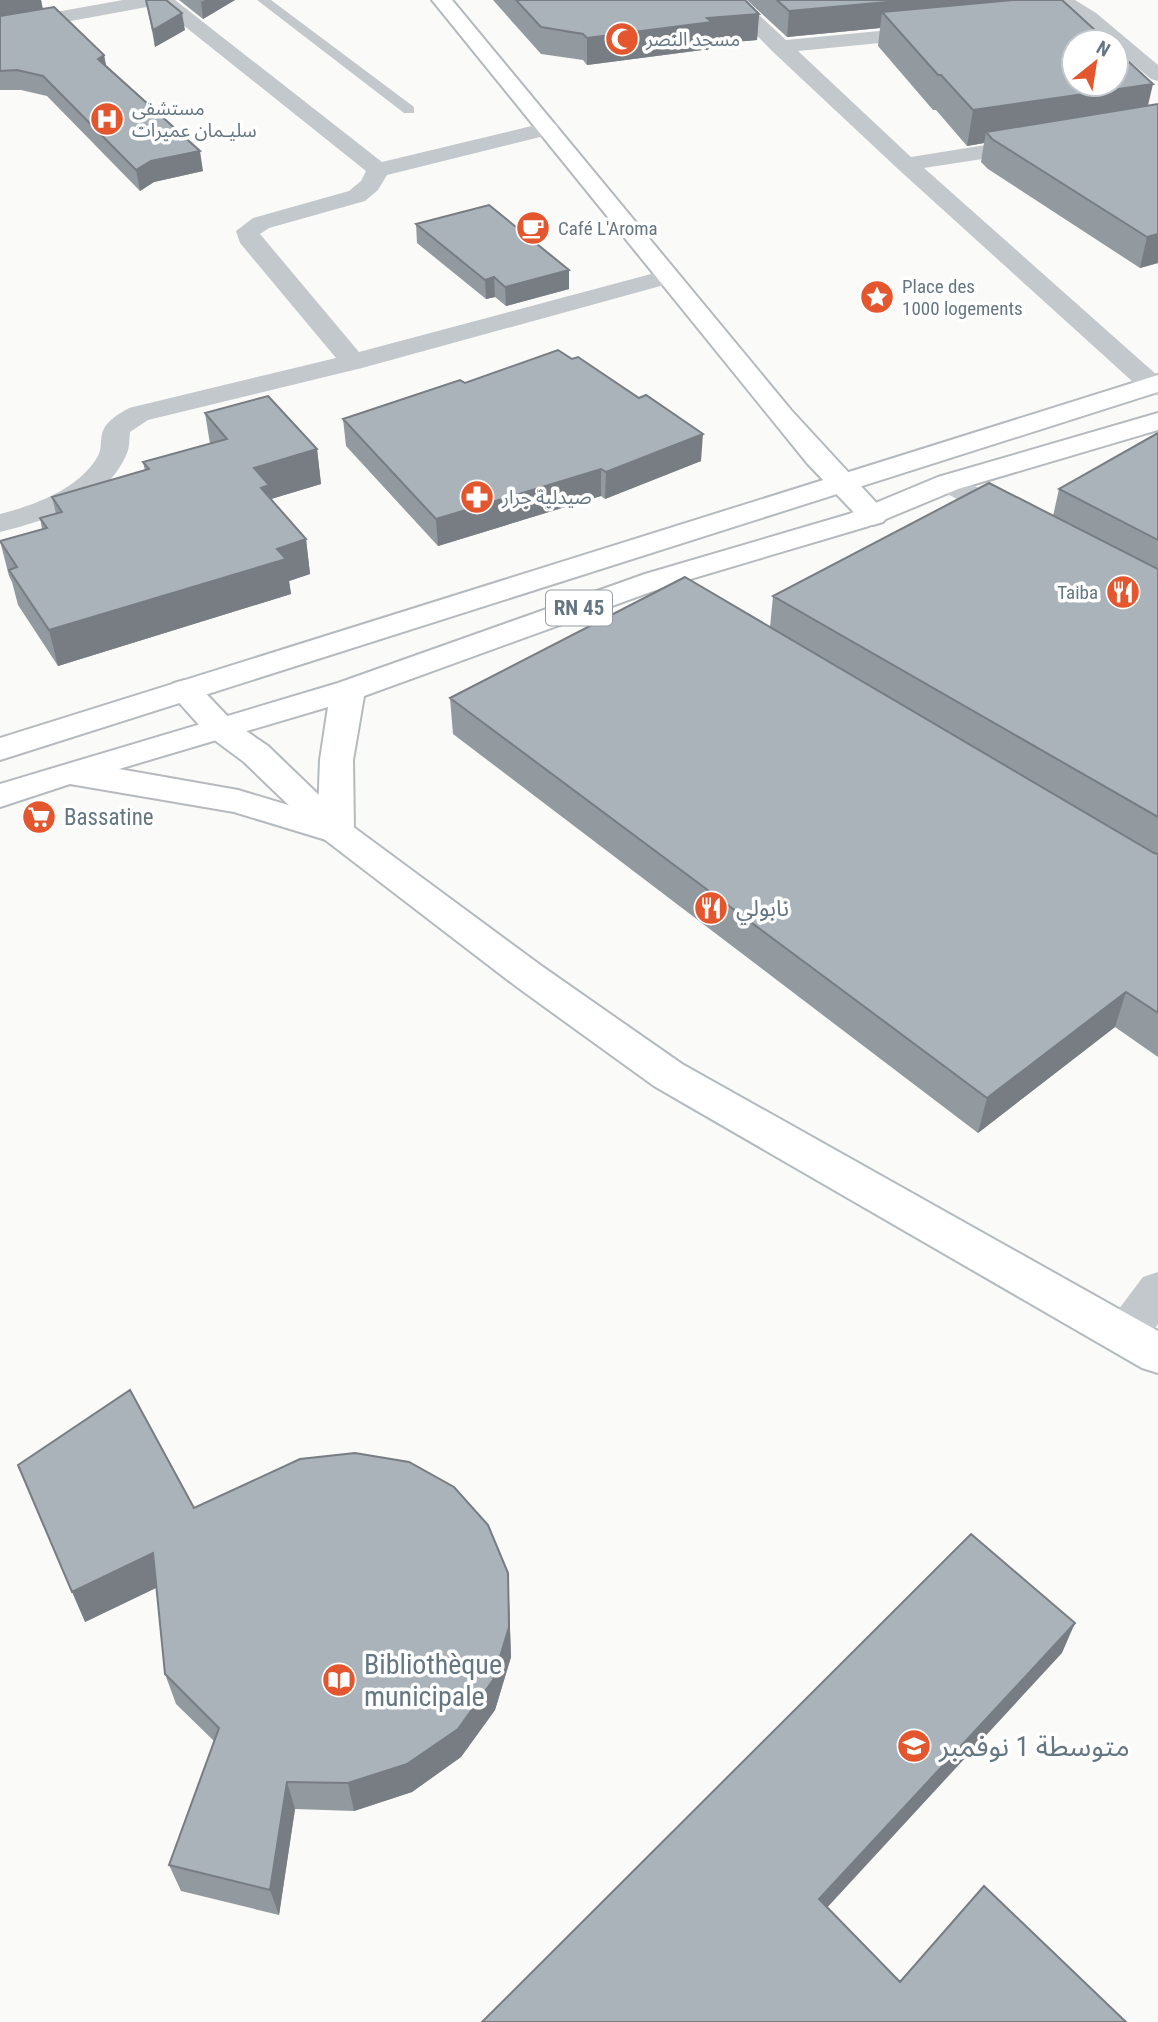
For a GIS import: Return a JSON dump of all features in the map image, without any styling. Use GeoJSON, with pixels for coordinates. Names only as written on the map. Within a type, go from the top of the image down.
{"type":"FeatureCollection","features":[{"type":"Feature","properties":{"kind":"main road"},"geometry":{"type":"LineString","coordinates":[[442,0],[666,277],[838,483],[873,516]]}},
{"type":"Feature","properties":{"kind":"main road","name":"RN 45"},"geometry":{"type":"LineString","coordinates":[[0,749],[1156,385]]}},
{"type":"Feature","properties":{"kind":"main road","name":"RN 45"},"geometry":{"type":"LineString","coordinates":[[0,796],[65,774],[349,690],[656,580],[873,516],[948,484],[1158,421]]}},
{"type":"Feature","properties":{"kind":"main road"},"geometry":{"type":"LineString","coordinates":[[185,690],[221,729],[256,754],[336,831],[668,1075],[1141,1344]]}},
{"type":"Feature","properties":{"kind":"main road"},"geometry":{"type":"LineString","coordinates":[[336,831],[336,752],[341,714],[349,690]]}},
{"type":"Feature","properties":{"kind":"main road"},"geometry":{"type":"LineString","coordinates":[[65,774],[136,782],[226,799],[336,831]]}},
{"type":"Feature","properties":{"kind":"street"},"geometry":{"type":"LineString","coordinates":[[0,29],[155,0]]}},
{"type":"Feature","properties":{"kind":"street"},"geometry":{"type":"LineString","coordinates":[[163,0],[378,170]]}},
{"type":"Feature","properties":{"kind":"street"},"geometry":{"type":"LineString","coordinates":[[732,0],[906,164],[1156,385]]}},
{"type":"Feature","properties":{"kind":"street"},"geometry":{"type":"LineString","coordinates":[[1062,0],[1089,17],[1158,75]]}},
{"type":"Feature","properties":{"kind":"street"},"geometry":{"type":"LineString","coordinates":[[1009,25],[1089,17]]}},
{"type":"Feature","properties":{"kind":"street"},"geometry":{"type":"LineString","coordinates":[[779,47],[955,30]]}},
{"type":"Feature","properties":{"kind":"street"},"geometry":{"type":"LineString","coordinates":[[353,362],[248,238],[248,231],[261,223],[357,196],[370,185],[378,170],[548,128]]}},
{"type":"Feature","properties":{"kind":"street"},"geometry":{"type":"LineString","coordinates":[[906,164],[1052,141]]}},
{"type":"Feature","properties":{"kind":"street"},"geometry":{"type":"LineString","coordinates":[[0,523],[56,505],[78,490],[109,460],[115,447],[115,429],[139,414],[353,362],[666,277]]}},
{"type":"Feature","properties":{"kind":"street"},"geometry":{"type":"LineString","coordinates":[[948,484],[1034,529]]}},
{"type":"Feature","properties":{"kind":"street"},"geometry":{"type":"LineString","coordinates":[[656,580],[692,602]]}},
{"type":"Feature","properties":{"kind":"street"},"geometry":{"type":"LineString","coordinates":[[1141,1344],[1158,1290]]}},
{"type":"Feature","properties":{"kind":"lane"},"geometry":{"type":"LineString","coordinates":[[263,0],[409,110]]}},
{"type":"Feature","properties":{"kind":"building"},"geometry":{"type":"Polygon","coordinates":[[[146,0],[166,0],[182,13],[153,30],[146,0]]]}},
{"type":"Feature","properties":{"kind":"building"},"geometry":{"type":"Polygon","coordinates":[[[516,0],[745,0],[759,14],[707,18],[712,22],[587,38],[583,34],[541,27],[516,0]]]}},
{"type":"Feature","properties":{"kind":"building"},"geometry":{"type":"Polygon","coordinates":[[[777,0],[909,0],[789,11],[777,0]]]}},
{"type":"Feature","properties":{"kind":"building"},"geometry":{"type":"Polygon","coordinates":[[[1013,0],[1062,0],[1093,28],[1060,28],[1060,97],[973,110],[882,12],[1013,0]]]}},
{"type":"Feature","properties":{"kind":"building"},"geometry":{"type":"Polygon","coordinates":[[[54,7],[104,55],[98,59],[200,151],[151,161],[136,170],[43,76],[17,70],[0,71],[0,16],[54,7]]]}},
{"type":"Feature","properties":{"kind":"building"},"geometry":{"type":"Polygon","coordinates":[[[1130,63],[1153,84],[1130,87],[1130,63]]]}},
{"type":"Feature","properties":{"kind":"building"},"geometry":{"type":"Polygon","coordinates":[[[1158,104],[1158,234],[1147,237],[992,139],[986,132],[1158,104]]]}},
{"type":"Feature","properties":{"kind":"building"},"geometry":{"type":"Polygon","coordinates":[[[489,205],[569,270],[505,287],[494,277],[485,280],[416,224],[489,205]]]}},
{"type":"Feature","properties":{"kind":"building"},"geometry":{"type":"Polygon","coordinates":[[[558,350],[572,359],[578,357],[639,398],[646,395],[703,434],[606,472],[601,469],[436,519],[343,419],[460,380],[465,383],[558,350]]]}},
{"type":"Feature","properties":{"kind":"building"},"geometry":{"type":"Polygon","coordinates":[[[268,396],[317,449],[254,468],[269,485],[261,488],[306,539],[277,549],[286,559],[49,630],[9,570],[17,567],[0,541],[47,528],[40,518],[62,512],[52,497],[149,469],[143,462],[227,439],[205,413],[268,396]]]}},
{"type":"Feature","properties":{"kind":"building"},"geometry":{"type":"Polygon","coordinates":[[[1158,433],[1158,540],[1059,489],[1158,433]]]}},
{"type":"Feature","properties":{"kind":"building"},"geometry":{"type":"Polygon","coordinates":[[[989,483],[1158,569],[1158,817],[773,596],[989,483]]]}},
{"type":"Feature","properties":{"kind":"building"},"geometry":{"type":"Polygon","coordinates":[[[685,577],[1158,854],[1158,1013],[1126,992],[987,1098],[450,698],[685,577]]]}},
{"type":"Feature","properties":{"kind":"building","name":"Bibliothèque municipale"},"geometry":{"type":"Polygon","coordinates":[[[130,1390],[194,1508],[300,1459],[355,1453],[409,1462],[454,1487],[488,1525],[508,1573],[509,1627],[493,1680],[458,1729],[407,1764],[348,1783],[287,1782],[270,1890],[169,1865],[219,1728],[165,1674],[153,1553],[72,1592],[18,1465],[130,1390]]]}},
{"type":"Feature","properties":{"kind":"building"},"geometry":{"type":"Polygon","coordinates":[[[971,1534],[1075,1623],[819,1899],[900,1982],[984,1886],[1126,2022],[482,2022],[971,1534]]]}},
{"type":"Feature","properties":{"kind":"place","name":"مسجد النصر"},"geometry":{"type":"Point","coordinates":[622,39]}},
{"type":"Feature","properties":{"kind":"place","name":"مستشفى سليـمان عميرات"},"geometry":{"type":"Point","coordinates":[107,119]}},
{"type":"Feature","properties":{"kind":"place","name":"Café L'Aroma"},"geometry":{"type":"Point","coordinates":[533,228]}},
{"type":"Feature","properties":{"kind":"place","name":"Place des 1000 logements"},"geometry":{"type":"Point","coordinates":[877,297]}},
{"type":"Feature","properties":{"kind":"place","name":"صيدلية جرار"},"geometry":{"type":"Point","coordinates":[477,497]}},
{"type":"Feature","properties":{"kind":"place","name":"Taiba"},"geometry":{"type":"Point","coordinates":[1123,592]}},
{"type":"Feature","properties":{"kind":"place","name":"Bassatine"},"geometry":{"type":"Point","coordinates":[39,817]}},
{"type":"Feature","properties":{"kind":"place","name":"نابولي"},"geometry":{"type":"Point","coordinates":[711,908]}},
{"type":"Feature","properties":{"kind":"place","name":"Bibliothèque municipale"},"geometry":{"type":"Point","coordinates":[339,1680]}},
{"type":"Feature","properties":{"kind":"place","name":"متوسطة 1 نوفمبر"},"geometry":{"type":"Point","coordinates":[914,1746]}}]}
